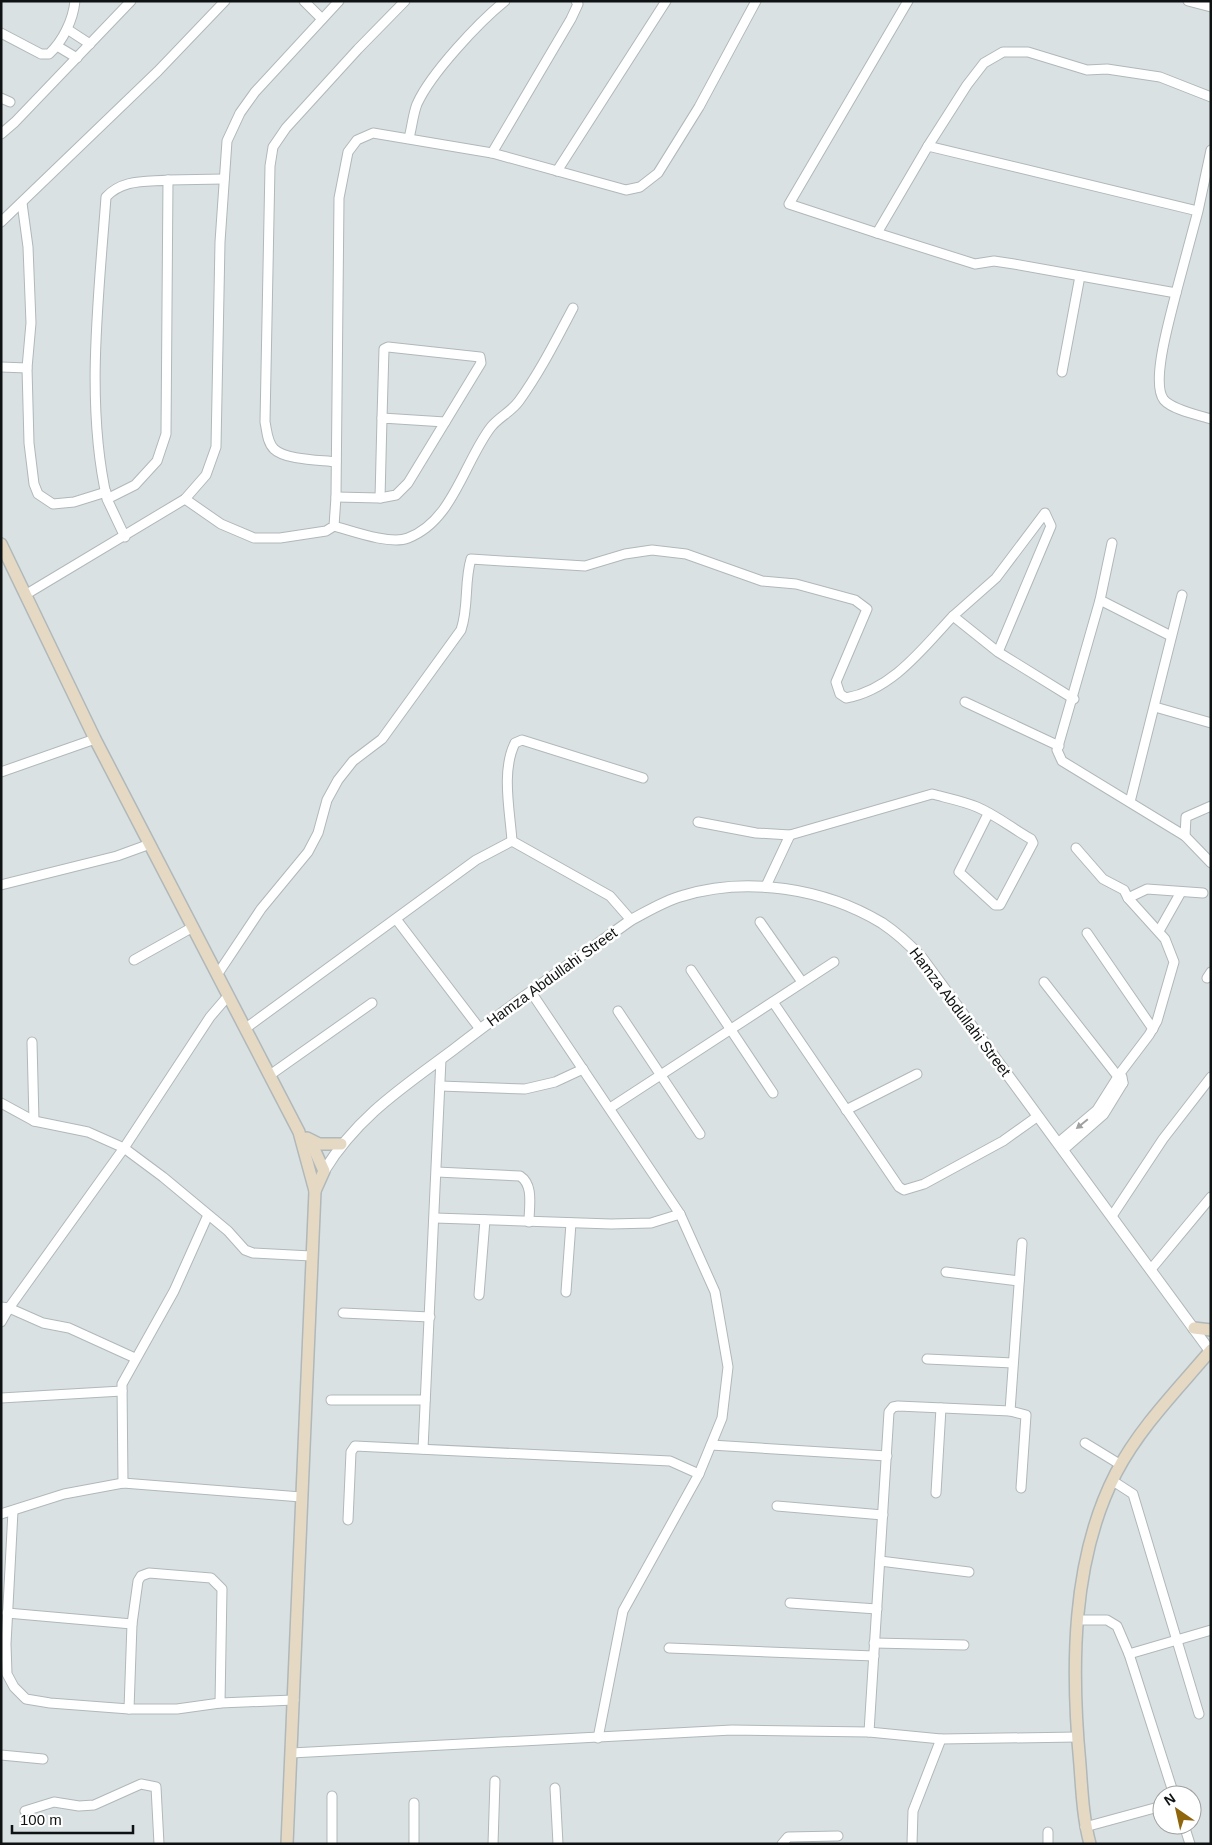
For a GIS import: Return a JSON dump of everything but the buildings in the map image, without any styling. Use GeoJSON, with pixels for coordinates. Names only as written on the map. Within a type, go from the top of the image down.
{"type":"FeatureCollection","features":[{"type":"Feature","properties":{"kind":"main road"},"geometry":{"type":"LineString","coordinates":[[1,544],[96,739],[299,1132],[309,1164],[315,1192],[287,1844]]}},
{"type":"Feature","properties":{"kind":"main road"},"geometry":{"type":"LineString","coordinates":[[299,1132],[310,1140],[331,1146],[341,1144]]}},
{"type":"Feature","properties":{"kind":"main road"},"geometry":{"type":"LineString","coordinates":[[310,1140],[324,1171],[315,1192]]}},
{"type":"Feature","properties":{"kind":"main road"},"geometry":{"type":"LineString","coordinates":[[309,1164],[324,1171]]}},
{"type":"Feature","properties":{"kind":"main road"},"geometry":{"type":"LineString","coordinates":[[1194,1328],[1211,1330]]}},
{"type":"Feature","properties":{"kind":"main road"},"geometry":{"type":"LineString","coordinates":[[1090,1844],[1085,1827],[1077,1736],[1076,1653],[1086,1557],[1092,1532],[1121,1465],[1162,1408],[1211,1351]]}},
{"type":"Feature","properties":{"kind":"street"},"geometry":{"type":"LineString","coordinates":[[1,33],[41,54],[49,54],[57,46],[67,29],[75,1]]}},
{"type":"Feature","properties":{"kind":"street"},"geometry":{"type":"LineString","coordinates":[[1,134],[15,122],[131,1]]}},
{"type":"Feature","properties":{"kind":"street"},"geometry":{"type":"LineString","coordinates":[[1,222],[158,71],[225,1]]}},
{"type":"Feature","properties":{"kind":"street"},"geometry":{"type":"LineString","coordinates":[[304,1],[322,19]]}},
{"type":"Feature","properties":{"kind":"street"},"geometry":{"type":"LineString","coordinates":[[25,594],[125,537],[185,499],[206,475],[216,447],[220,242],[227,141],[240,113],[255,92],[339,1]]}},
{"type":"Feature","properties":{"kind":"street"},"geometry":{"type":"LineString","coordinates":[[336,462],[284,454],[274,449],[268,437],[265,422],[270,166],[274,147],[286,128],[405,1]]}},
{"type":"Feature","properties":{"kind":"street"},"geometry":{"type":"LineString","coordinates":[[409,138],[416,104],[432,79],[486,16],[506,1]]}},
{"type":"Feature","properties":{"kind":"street"},"geometry":{"type":"LineString","coordinates":[[492,153],[571,19],[578,4],[576,1]]}},
{"type":"Feature","properties":{"kind":"street"},"geometry":{"type":"LineString","coordinates":[[557,171],[666,1]]}},
{"type":"Feature","properties":{"kind":"street"},"geometry":{"type":"LineString","coordinates":[[334,526],[336,497],[338,198],[348,152],[357,140],[373,133],[409,138],[492,153],[626,190],[640,188],[658,174],[699,107],[756,1]]}},
{"type":"Feature","properties":{"kind":"street"},"geometry":{"type":"LineString","coordinates":[[908,1],[789,204],[975,264],[994,261],[1176,293]]}},
{"type":"Feature","properties":{"kind":"street"},"geometry":{"type":"LineString","coordinates":[[1188,1],[1211,7]]}},
{"type":"Feature","properties":{"kind":"street"},"geometry":{"type":"LineString","coordinates":[[67,29],[90,44]]}},
{"type":"Feature","properties":{"kind":"street"},"geometry":{"type":"LineString","coordinates":[[57,46],[77,58]]}},
{"type":"Feature","properties":{"kind":"street"},"geometry":{"type":"LineString","coordinates":[[876,233],[967,85],[984,63],[1003,52],[1028,52],[1087,70],[1107,69],[1160,77],[1211,97]]}},
{"type":"Feature","properties":{"kind":"street"},"geometry":{"type":"LineString","coordinates":[[928,146],[1198,211]]}},
{"type":"Feature","properties":{"kind":"street"},"geometry":{"type":"LineString","coordinates":[[1211,150],[1198,211],[1176,293],[1160,369],[1159,392],[1165,401],[1172,405],[1211,419]]}},
{"type":"Feature","properties":{"kind":"street"},"geometry":{"type":"LineString","coordinates":[[125,537],[106,496],[99,462],[97,323],[106,197],[116,187],[128,183],[224,179]]}},
{"type":"Feature","properties":{"kind":"street"},"geometry":{"type":"LineString","coordinates":[[22,203],[28,247],[31,323],[27,368],[29,443],[34,484],[38,494],[53,504],[74,502],[106,496],[134,484],[157,462],[166,434],[168,180]]}},
{"type":"Feature","properties":{"kind":"street"},"geometry":{"type":"LineString","coordinates":[[1062,372],[1080,276]]}},
{"type":"Feature","properties":{"kind":"street"},"geometry":{"type":"LineString","coordinates":[[185,499],[220,524],[254,538],[280,538],[326,531],[334,526],[385,539],[408,539],[437,519],[446,509],[452,495],[492,427],[511,411],[520,400],[550,353],[573,308]]}},
{"type":"Feature","properties":{"kind":"street"},"geometry":{"type":"LineString","coordinates":[[336,497],[380,498],[396,495],[408,483],[481,363],[480,356],[388,347],[384,349],[380,498]]}},
{"type":"Feature","properties":{"kind":"street"},"geometry":{"type":"LineString","coordinates":[[1,367],[27,368]]}},
{"type":"Feature","properties":{"kind":"street"},"geometry":{"type":"LineString","coordinates":[[382,418],[445,422]]}},
{"type":"Feature","properties":{"kind":"street"},"geometry":{"type":"LineString","coordinates":[[217,975],[261,909],[308,852],[318,833],[327,800],[338,780],[352,761],[382,739],[461,630],[464,621],[467,572],[471,559],[585,566],[625,554],[652,550],[686,554],[762,581],[796,584],[855,600],[867,609],[836,682],[840,694],[846,698],[861,696],[898,674],[953,616],[996,578],[1045,513],[1051,526],[998,652]]}},
{"type":"Feature","properties":{"kind":"street"},"geometry":{"type":"LineString","coordinates":[[1112,543],[1100,600],[1059,746],[1058,756],[1062,761],[1185,836],[1211,863]]}},
{"type":"Feature","properties":{"kind":"street"},"geometry":{"type":"LineString","coordinates":[[1130,802],[1182,596]]}},
{"type":"Feature","properties":{"kind":"street"},"geometry":{"type":"LineString","coordinates":[[1100,600],[1171,636]]}},
{"type":"Feature","properties":{"kind":"street"},"geometry":{"type":"LineString","coordinates":[[953,616],[998,652],[1074,698]]}},
{"type":"Feature","properties":{"kind":"street"},"geometry":{"type":"LineString","coordinates":[[964,702],[1059,746]]}},
{"type":"Feature","properties":{"kind":"street"},"geometry":{"type":"LineString","coordinates":[[1155,707],[1211,723]]}},
{"type":"Feature","properties":{"kind":"street"},"geometry":{"type":"LineString","coordinates":[[1,772],[96,739]]}},
{"type":"Feature","properties":{"kind":"street"},"geometry":{"type":"LineString","coordinates":[[512,841],[508,777],[512,750],[515,743],[522,740],[643,778]]}},
{"type":"Feature","properties":{"kind":"street"},"geometry":{"type":"LineString","coordinates":[[698,822],[756,833],[790,835],[932,794],[978,808],[1031,839],[1033,843],[1000,905],[995,905],[959,872],[988,814]]}},
{"type":"Feature","properties":{"kind":"street"},"geometry":{"type":"LineString","coordinates":[[1185,836],[1186,817],[1211,806]]}},
{"type":"Feature","properties":{"kind":"street"},"geometry":{"type":"LineString","coordinates":[[766,886],[790,835]]}},
{"type":"Feature","properties":{"kind":"street"},"geometry":{"type":"LineString","coordinates":[[246,1028],[476,860],[512,841]]}},
{"type":"Feature","properties":{"kind":"street"},"geometry":{"type":"LineString","coordinates":[[512,841],[610,896],[631,920]]}},
{"type":"Feature","properties":{"kind":"street"},"geometry":{"type":"LineString","coordinates":[[1,885],[117,856],[150,844]]}},
{"type":"Feature","properties":{"kind":"street"},"geometry":{"type":"LineString","coordinates":[[1061,1146],[1097,1110],[1121,1078],[1153,1029],[1174,962],[1170,947],[1128,898],[1124,890],[1103,879],[1076,848]]}},
{"type":"Feature","properties":{"kind":"street","name":"Hamza Abdullahi Street"},"geometry":{"type":"LineString","coordinates":[[324,1171],[341,1144],[397,1090],[631,920],[666,901],[720,887],[766,886],[803,892],[841,904],[881,922],[903,938],[922,958],[1152,1268],[1211,1351]]}},
{"type":"Feature","properties":{"kind":"street"},"geometry":{"type":"LineString","coordinates":[[1128,898],[1147,889],[1203,893]]}},
{"type":"Feature","properties":{"kind":"street"},"geometry":{"type":"LineString","coordinates":[[1159,932],[1181,892]]}},
{"type":"Feature","properties":{"kind":"street"},"geometry":{"type":"LineString","coordinates":[[396,919],[480,1029]]}},
{"type":"Feature","properties":{"kind":"street"},"geometry":{"type":"LineString","coordinates":[[760,922],[802,982]]}},
{"type":"Feature","properties":{"kind":"street"},"geometry":{"type":"LineString","coordinates":[[134,960],[193,927]]}},
{"type":"Feature","properties":{"kind":"street"},"geometry":{"type":"LineString","coordinates":[[1087,933],[1153,1029]]}},
{"type":"Feature","properties":{"kind":"street"},"geometry":{"type":"LineString","coordinates":[[610,1108],[834,962]]}},
{"type":"Feature","properties":{"kind":"street"},"geometry":{"type":"LineString","coordinates":[[691,970],[773,1094]]}},
{"type":"Feature","properties":{"kind":"street"},"geometry":{"type":"LineString","coordinates":[[1044,982],[1121,1078]]}},
{"type":"Feature","properties":{"kind":"street"},"geometry":{"type":"LineString","coordinates":[[530,992],[680,1214],[715,1292],[728,1367],[722,1418],[699,1474],[623,1611],[598,1738]]}},
{"type":"Feature","properties":{"kind":"street"},"geometry":{"type":"LineString","coordinates":[[1,1322],[5,1308],[124,1148],[210,1017],[228,996]]}},
{"type":"Feature","properties":{"kind":"street"},"geometry":{"type":"LineString","coordinates":[[270,1075],[372,1002]]}},
{"type":"Feature","properties":{"kind":"street"},"geometry":{"type":"LineString","coordinates":[[773,1002],[899,1187],[904,1190],[924,1184],[1003,1141],[1038,1116]]}},
{"type":"Feature","properties":{"kind":"street"},"geometry":{"type":"LineString","coordinates":[[618,1011],[700,1134]]}},
{"type":"Feature","properties":{"kind":"street"},"geometry":{"type":"LineString","coordinates":[[32,1042],[34,1121]]}},
{"type":"Feature","properties":{"kind":"street"},"geometry":{"type":"LineString","coordinates":[[423,1449],[441,1059]]}},
{"type":"Feature","properties":{"kind":"street"},"geometry":{"type":"LineString","coordinates":[[440,1086],[525,1089],[555,1082],[583,1069]]}},
{"type":"Feature","properties":{"kind":"street"},"geometry":{"type":"LineString","coordinates":[[846,1110],[916,1074]]}},
{"type":"Feature","properties":{"kind":"street"},"geometry":{"type":"LineString","coordinates":[[1112,1216],[1163,1139],[1210,1079]]}},
{"type":"Feature","properties":{"kind":"street"},"geometry":{"type":"LineString","coordinates":[[1,1103],[34,1121],[88,1132],[124,1148],[163,1177],[228,1231],[245,1250],[253,1253],[311,1256]]}},
{"type":"Feature","properties":{"kind":"street"},"geometry":{"type":"LineString","coordinates":[[437,1172],[520,1176],[526,1180],[529,1186],[529,1222]]}},
{"type":"Feature","properties":{"kind":"street"},"geometry":{"type":"LineString","coordinates":[[1152,1268],[1211,1197]]}},
{"type":"Feature","properties":{"kind":"street"},"geometry":{"type":"LineString","coordinates":[[435,1218],[571,1223],[650,1223],[680,1214]]}},
{"type":"Feature","properties":{"kind":"street"},"geometry":{"type":"LineString","coordinates":[[123,1483],[122,1384],[174,1291],[208,1215]]}},
{"type":"Feature","properties":{"kind":"street"},"geometry":{"type":"LineString","coordinates":[[479,1295],[485,1220]]}},
{"type":"Feature","properties":{"kind":"street"},"geometry":{"type":"LineString","coordinates":[[566,1292],[571,1223]]}},
{"type":"Feature","properties":{"kind":"street"},"geometry":{"type":"LineString","coordinates":[[1010,1411],[1022,1243]]}},
{"type":"Feature","properties":{"kind":"street"},"geometry":{"type":"LineString","coordinates":[[946,1272],[1019,1281]]}},
{"type":"Feature","properties":{"kind":"street"},"geometry":{"type":"LineString","coordinates":[[5,1308],[43,1323],[68,1328],[136,1358]]}},
{"type":"Feature","properties":{"kind":"street"},"geometry":{"type":"LineString","coordinates":[[343,1313],[430,1317]]}},
{"type":"Feature","properties":{"kind":"street"},"geometry":{"type":"LineString","coordinates":[[927,1359],[1013,1363]]}},
{"type":"Feature","properties":{"kind":"street"},"geometry":{"type":"LineString","coordinates":[[1,1398],[122,1391]]}},
{"type":"Feature","properties":{"kind":"street"},"geometry":{"type":"LineString","coordinates":[[331,1400],[425,1400]]}},
{"type":"Feature","properties":{"kind":"street"},"geometry":{"type":"LineString","coordinates":[[869,1732],[890,1412],[893,1407],[1010,1411],[1024,1414],[1028,1417],[1020,1488]]}},
{"type":"Feature","properties":{"kind":"street"},"geometry":{"type":"LineString","coordinates":[[936,1493],[941,1408]]}},
{"type":"Feature","properties":{"kind":"street"},"geometry":{"type":"LineString","coordinates":[[1085,1444],[1121,1465]]}},
{"type":"Feature","properties":{"kind":"street"},"geometry":{"type":"LineString","coordinates":[[711,1445],[887,1456]]}},
{"type":"Feature","properties":{"kind":"street"},"geometry":{"type":"LineString","coordinates":[[348,1520],[352,1448],[423,1449],[670,1461],[699,1474]]}},
{"type":"Feature","properties":{"kind":"street"},"geometry":{"type":"LineString","coordinates":[[1113,1481],[1133,1494],[1175,1640],[1199,1714]]}},
{"type":"Feature","properties":{"kind":"street"},"geometry":{"type":"LineString","coordinates":[[1,1514],[64,1494],[123,1483],[301,1497]]}},
{"type":"Feature","properties":{"kind":"street"},"geometry":{"type":"LineString","coordinates":[[777,1506],[883,1515]]}},
{"type":"Feature","properties":{"kind":"street"},"geometry":{"type":"LineString","coordinates":[[12,1511],[7,1613],[7,1674],[14,1687],[26,1699],[50,1703],[129,1709],[177,1709],[220,1703],[294,1700]]}},
{"type":"Feature","properties":{"kind":"street"},"geometry":{"type":"LineString","coordinates":[[880,1561],[969,1572]]}},
{"type":"Feature","properties":{"kind":"street"},"geometry":{"type":"LineString","coordinates":[[129,1709],[132,1624],[138,1582],[141,1576],[149,1573],[210,1578],[222,1589],[220,1703]]}},
{"type":"Feature","properties":{"kind":"street"},"geometry":{"type":"LineString","coordinates":[[790,1603],[877,1608]]}},
{"type":"Feature","properties":{"kind":"street"},"geometry":{"type":"LineString","coordinates":[[7,1613],[132,1624]]}},
{"type":"Feature","properties":{"kind":"street"},"geometry":{"type":"LineString","coordinates":[[1079,1620],[1107,1620],[1117,1626],[1129,1654],[1171,1785]]}},
{"type":"Feature","properties":{"kind":"street"},"geometry":{"type":"LineString","coordinates":[[1129,1654],[1211,1630]]}},
{"type":"Feature","properties":{"kind":"street"},"geometry":{"type":"LineString","coordinates":[[874,1643],[964,1645]]}},
{"type":"Feature","properties":{"kind":"street"},"geometry":{"type":"LineString","coordinates":[[669,1648],[874,1656]]}},
{"type":"Feature","properties":{"kind":"street"},"geometry":{"type":"LineString","coordinates":[[291,1753],[732,1730],[869,1732],[941,1739],[1077,1736]]}},
{"type":"Feature","properties":{"kind":"street"},"geometry":{"type":"LineString","coordinates":[[912,1844],[913,1811],[941,1739]]}},
{"type":"Feature","properties":{"kind":"street"},"geometry":{"type":"LineString","coordinates":[[1,1755],[43,1759]]}},
{"type":"Feature","properties":{"kind":"street"},"geometry":{"type":"LineString","coordinates":[[493,1844],[495,1781]]}},
{"type":"Feature","properties":{"kind":"street"},"geometry":{"type":"LineString","coordinates":[[25,1811],[54,1802],[79,1806],[94,1805],[140,1784],[156,1787],[159,1844]]}},
{"type":"Feature","properties":{"kind":"street"},"geometry":{"type":"LineString","coordinates":[[555,1788],[558,1844]]}},
{"type":"Feature","properties":{"kind":"street"},"geometry":{"type":"LineString","coordinates":[[332,1796],[332,1844]]}},
{"type":"Feature","properties":{"kind":"street"},"geometry":{"type":"LineString","coordinates":[[414,1803],[414,1844]]}},
{"type":"Feature","properties":{"kind":"street"},"geometry":{"type":"LineString","coordinates":[[1085,1827],[1152,1809]]}},
{"type":"Feature","properties":{"kind":"street"},"geometry":{"type":"LineString","coordinates":[[1048,1832],[1048,1844]]}},
{"type":"Feature","properties":{"kind":"street"},"geometry":{"type":"LineString","coordinates":[[782,1844],[788,1837],[838,1836]]}}]}
